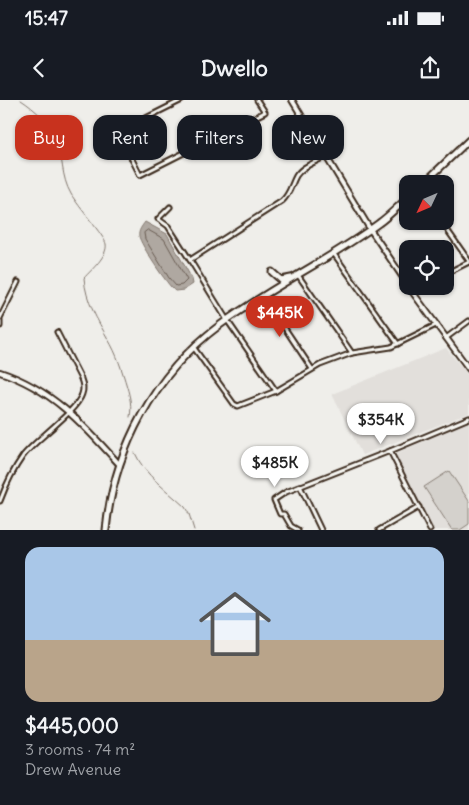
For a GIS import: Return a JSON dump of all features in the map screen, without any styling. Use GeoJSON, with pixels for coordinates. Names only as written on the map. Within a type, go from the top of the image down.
{"type":"FeatureCollection","features":[{"type":"Feature","properties":{"kind":"highway"},"geometry":{"type":"LineString","coordinates":[[432,175],[469,140]]}},
{"type":"Feature","properties":{"kind":"highway"},"geometry":{"type":"LineString","coordinates":[[106,530],[111,496],[119,464],[133,431],[151,398],[173,369],[193,347],[227,320],[381,222],[399,206]]}},
{"type":"Feature","properties":{"kind":"highway"},"geometry":{"type":"LineString","coordinates":[[265,296],[276,283],[272,272],[281,280],[298,275]]}},
{"type":"Feature","properties":{"kind":"main road"},"geometry":{"type":"LineString","coordinates":[[292,100],[301,115]]}},
{"type":"Feature","properties":{"kind":"main road"},"geometry":{"type":"LineString","coordinates":[[328,160],[399,272]]}},
{"type":"Feature","properties":{"kind":"main road"},"geometry":{"type":"LineString","coordinates":[[415,295],[469,369]]}},
{"type":"Feature","properties":{"kind":"main road"},"geometry":{"type":"LineString","coordinates":[[0,372],[36,388],[61,405],[84,425],[119,464]]}},
{"type":"Feature","properties":{"kind":"street"},"geometry":{"type":"LineString","coordinates":[[182,100],[118,132],[140,175],[265,112],[257,100]]}},
{"type":"Feature","properties":{"kind":"street"},"geometry":{"type":"LineString","coordinates":[[190,260],[282,201],[288,195],[300,170],[319,160]]}},
{"type":"Feature","properties":{"kind":"street"},"geometry":{"type":"LineString","coordinates":[[170,207],[158,219],[168,226],[227,320],[276,391]]}},
{"type":"Feature","properties":{"kind":"street"},"geometry":{"type":"LineString","coordinates":[[447,230],[469,261],[454,269]]}},
{"type":"Feature","properties":{"kind":"street"},"geometry":{"type":"LineString","coordinates":[[333,253],[398,345]]}},
{"type":"Feature","properties":{"kind":"street"},"geometry":{"type":"LineString","coordinates":[[298,275],[352,353]]}},
{"type":"Feature","properties":{"kind":"street"},"geometry":{"type":"LineString","coordinates":[[0,326],[0,319],[18,282]]}},
{"type":"Feature","properties":{"kind":"street"},"geometry":{"type":"LineString","coordinates":[[265,296],[312,369]]}},
{"type":"Feature","properties":{"kind":"street"},"geometry":{"type":"LineString","coordinates":[[446,338],[469,321]]}},
{"type":"Feature","properties":{"kind":"street"},"geometry":{"type":"LineString","coordinates":[[193,347],[236,405],[240,405],[276,391],[312,369],[352,353],[398,345],[436,325]]}},
{"type":"Feature","properties":{"kind":"street"},"geometry":{"type":"LineString","coordinates":[[0,501],[22,457],[69,412],[82,396],[83,384],[79,373],[57,332]]}},
{"type":"Feature","properties":{"kind":"street"},"geometry":{"type":"LineString","coordinates":[[298,530],[290,526],[284,514],[280,514],[274,500],[300,486],[469,418]]}},
{"type":"Feature","properties":{"kind":"street"},"geometry":{"type":"LineString","coordinates":[[390,451],[430,530]]}},
{"type":"Feature","properties":{"kind":"street"},"geometry":{"type":"LineString","coordinates":[[300,486],[321,530]]}},
{"type":"Feature","properties":{"kind":"street"},"geometry":{"type":"LineString","coordinates":[[379,530],[419,507]]}},
{"type":"Feature","properties":{"kind":"shaded area"},"geometry":{"type":"Polygon","coordinates":[[[446,348],[469,376],[469,413],[362,455],[332,394],[446,348]]]}},
{"type":"Feature","properties":{"kind":"shaded area"},"geometry":{"type":"Polygon","coordinates":[[[469,421],[469,530],[434,530],[397,458],[397,453],[469,421]]]}},
{"type":"Feature","properties":{"kind":"shaded area"},"geometry":{"type":"Polygon","coordinates":[[[449,471],[469,501],[469,524],[460,530],[452,530],[424,487],[449,471]]]}},
{"type":"Feature","properties":{"kind":"water"},"geometry":{"type":"Polygon","coordinates":[[[145,222],[167,234],[193,284],[184,290],[175,291],[167,281],[149,256],[139,236],[140,229],[145,222]]]}},
{"type":"Feature","properties":{"kind":"waterway"},"geometry":{"type":"LineString","coordinates":[[21,100],[42,117],[54,133],[59,146],[68,187],[74,199],[106,244],[102,258],[84,278],[85,287],[93,310],[114,350],[121,368],[130,398],[130,417]]}},
{"type":"Feature","properties":{"kind":"waterway"},"geometry":{"type":"LineString","coordinates":[[135,453],[150,476],[185,507],[194,530]]}}]}
